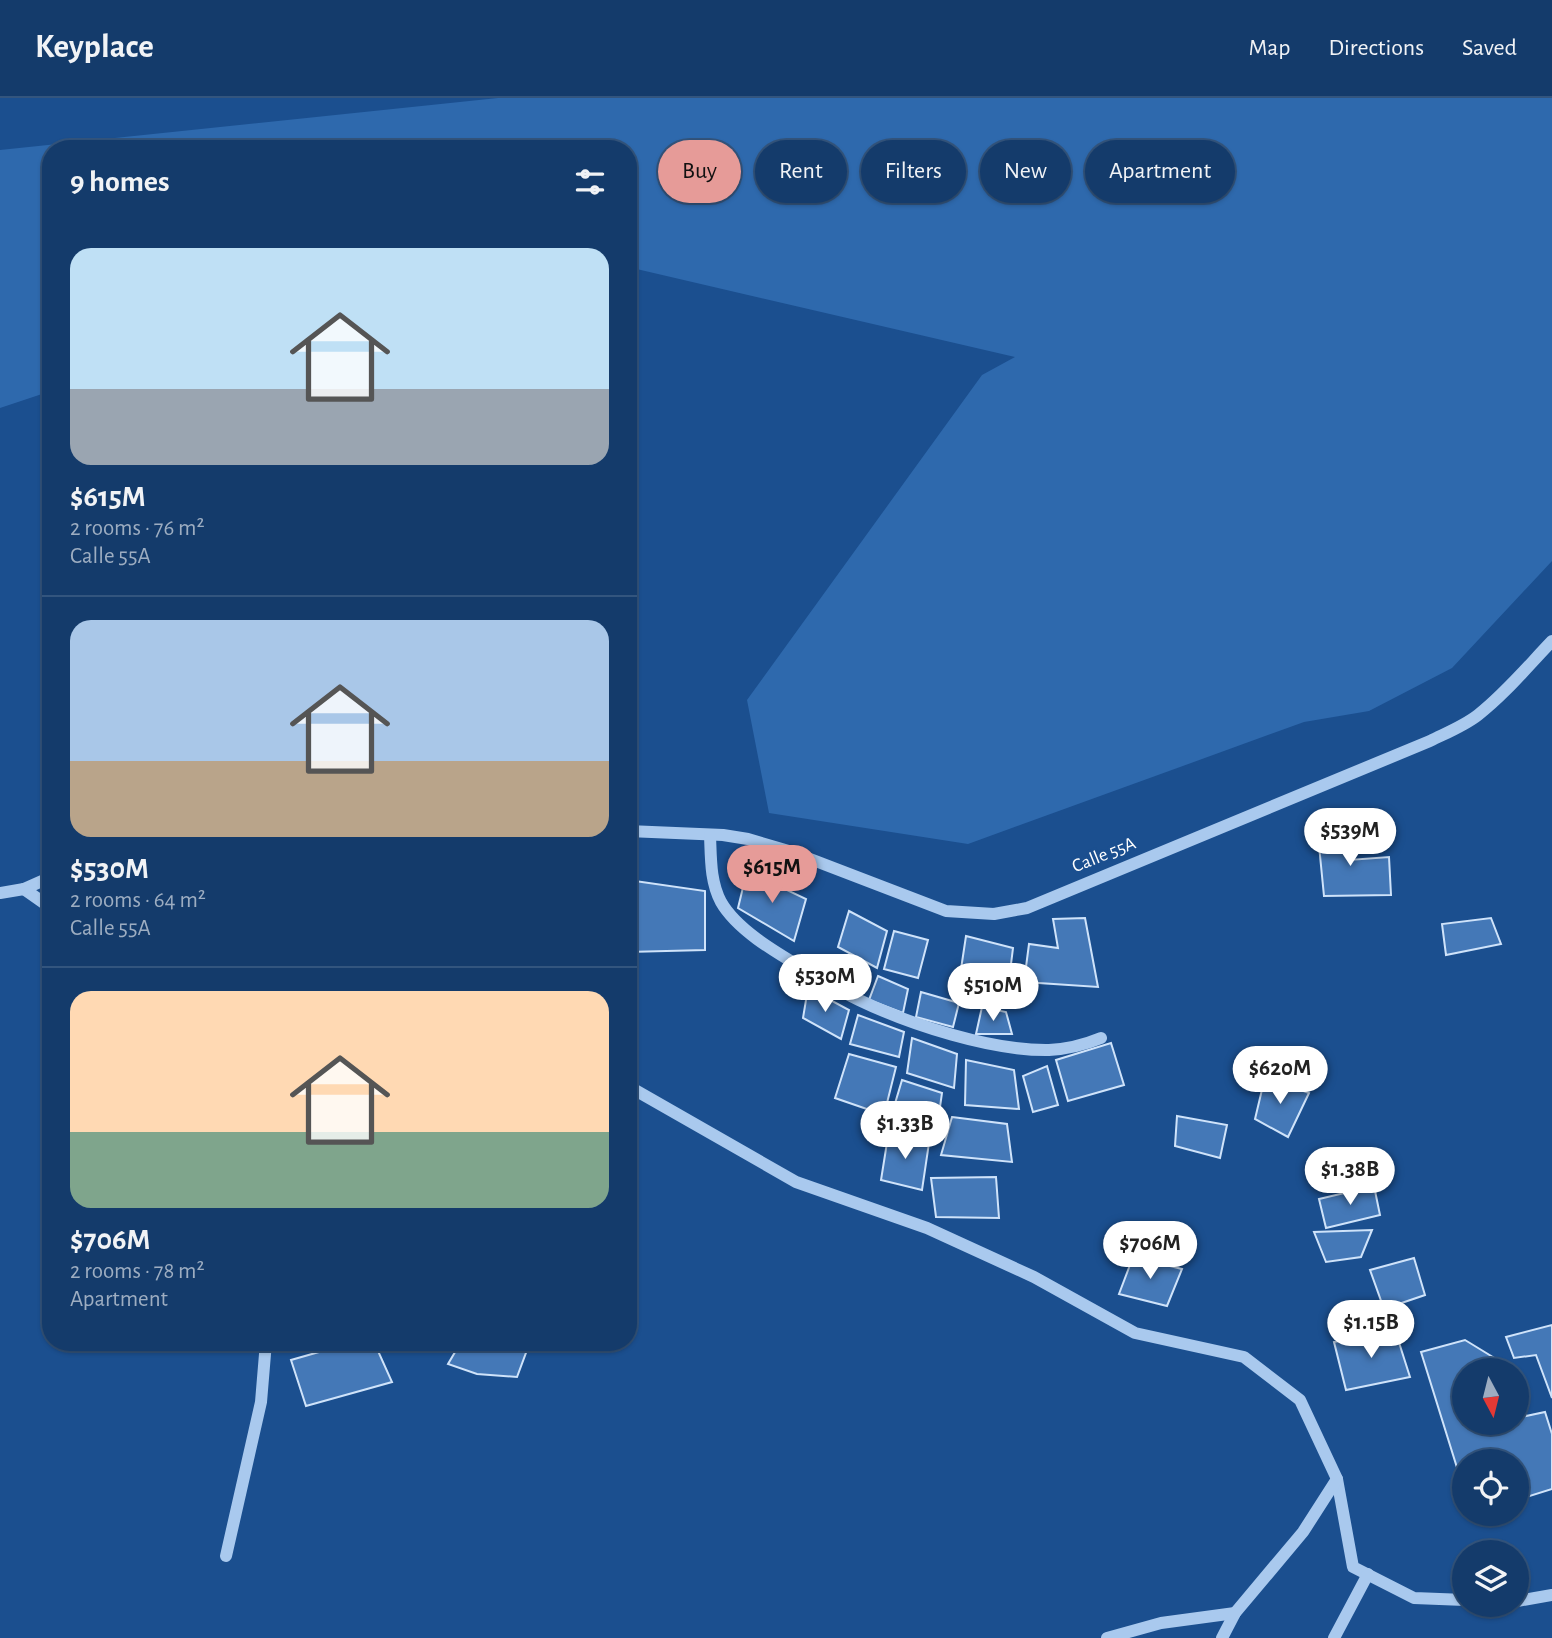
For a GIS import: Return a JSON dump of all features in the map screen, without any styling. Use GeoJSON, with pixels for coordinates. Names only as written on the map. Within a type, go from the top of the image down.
{"type":"FeatureCollection","features":[{"type":"Feature","properties":{"kind":"street","name":"Calle 55A"},"geometry":{"type":"LineString","coordinates":[[637,831],[748,839],[946,911],[994,914],[1027,908],[1450,732],[1478,716],[1508,689],[1552,641]]}},
{"type":"Feature","properties":{"kind":"street"},"geometry":{"type":"LineString","coordinates":[[710,835],[714,885],[722,904],[738,922],[789,960],[856,999],[897,1017],[976,1040],[1009,1046],[1048,1050],[1078,1046],[1101,1038]]}},
{"type":"Feature","properties":{"kind":"street"},"geometry":{"type":"LineString","coordinates":[[0,893],[24,889],[42,881]]}},
{"type":"Feature","properties":{"kind":"street"},"geometry":{"type":"LineString","coordinates":[[24,889],[42,902]]}},
{"type":"Feature","properties":{"kind":"street"},"geometry":{"type":"LineString","coordinates":[[637,1091],[796,1182],[927,1228],[1034,1277],[1135,1333],[1244,1357],[1300,1401],[1337,1479],[1353,1567],[1414,1598],[1452,1599]]}},
{"type":"Feature","properties":{"kind":"street"},"geometry":{"type":"LineString","coordinates":[[226,1556],[261,1402],[265,1351]]}},
{"type":"Feature","properties":{"kind":"street"},"geometry":{"type":"LineString","coordinates":[[1222,1638],[1235,1612],[1303,1532],[1337,1479]]}},
{"type":"Feature","properties":{"kind":"street"},"geometry":{"type":"LineString","coordinates":[[1334,1638],[1368,1574]]}},
{"type":"Feature","properties":{"kind":"street"},"geometry":{"type":"LineString","coordinates":[[1529,1599],[1552,1595]]}},
{"type":"Feature","properties":{"kind":"street"},"geometry":{"type":"LineString","coordinates":[[1107,1638],[1161,1623],[1235,1612]]}},
{"type":"Feature","properties":{"kind":"shaded area"},"geometry":{"type":"Polygon","coordinates":[[[498,98],[1552,98],[1552,561],[1452,668],[1369,711],[1304,722],[968,844],[769,813],[747,700],[982,375],[1015,357],[637,269],[637,140],[96,140],[498,98]]]}},
{"type":"Feature","properties":{"kind":"shaded area"},"geometry":{"type":"Polygon","coordinates":[[[42,146],[42,394],[0,408],[0,150],[42,146]]]}},
{"type":"Feature","properties":{"kind":"building"},"geometry":{"type":"Polygon","coordinates":[[[1317,825],[1342,825],[1349,860],[1389,857],[1391,895],[1324,896],[1317,825]]]}},
{"type":"Feature","properties":{"kind":"building"},"geometry":{"type":"Polygon","coordinates":[[[747,871],[806,899],[794,941],[738,908],[747,871]]]}},
{"type":"Feature","properties":{"kind":"building"},"geometry":{"type":"Polygon","coordinates":[[[637,881],[705,891],[705,950],[637,952],[637,881]]]}},
{"type":"Feature","properties":{"kind":"building"},"geometry":{"type":"Polygon","coordinates":[[[849,911],[887,931],[877,968],[838,947],[849,911]]]}},
{"type":"Feature","properties":{"kind":"building"},"geometry":{"type":"Polygon","coordinates":[[[1085,918],[1098,987],[1024,982],[1029,944],[1058,948],[1053,919],[1085,918]]]}},
{"type":"Feature","properties":{"kind":"building"},"geometry":{"type":"Polygon","coordinates":[[[1491,918],[1501,944],[1446,955],[1442,924],[1491,918]]]}},
{"type":"Feature","properties":{"kind":"building"},"geometry":{"type":"Polygon","coordinates":[[[894,931],[928,940],[918,978],[884,969],[894,931]]]}},
{"type":"Feature","properties":{"kind":"building"},"geometry":{"type":"Polygon","coordinates":[[[966,936],[1013,948],[1009,980],[961,969],[966,936]]]}},
{"type":"Feature","properties":{"kind":"building"},"geometry":{"type":"Polygon","coordinates":[[[960,975],[1009,984],[1006,1006],[958,997],[960,975]]]}},
{"type":"Feature","properties":{"kind":"building"},"geometry":{"type":"Polygon","coordinates":[[[878,976],[908,989],[903,1013],[869,1000],[878,976]]]}},
{"type":"Feature","properties":{"kind":"building"},"geometry":{"type":"Polygon","coordinates":[[[808,988],[849,1010],[841,1039],[803,1018],[808,988]]]}},
{"type":"Feature","properties":{"kind":"building"},"geometry":{"type":"Polygon","coordinates":[[[921,992],[959,1003],[953,1027],[916,1017],[921,992]]]}},
{"type":"Feature","properties":{"kind":"building"},"geometry":{"type":"Polygon","coordinates":[[[982,1007],[1006,1012],[1012,1034],[976,1034],[982,1007]]]}},
{"type":"Feature","properties":{"kind":"building"},"geometry":{"type":"Polygon","coordinates":[[[858,1015],[904,1032],[899,1057],[850,1044],[858,1015]]]}},
{"type":"Feature","properties":{"kind":"building"},"geometry":{"type":"Polygon","coordinates":[[[912,1038],[957,1054],[954,1088],[907,1073],[912,1038]]]}},
{"type":"Feature","properties":{"kind":"building"},"geometry":{"type":"Polygon","coordinates":[[[1111,1043],[1124,1085],[1068,1101],[1056,1060],[1111,1043]]]}},
{"type":"Feature","properties":{"kind":"building"},"geometry":{"type":"Polygon","coordinates":[[[849,1054],[896,1067],[884,1115],[835,1098],[849,1054]]]}},
{"type":"Feature","properties":{"kind":"building"},"geometry":{"type":"Polygon","coordinates":[[[966,1060],[1014,1070],[1019,1109],[965,1105],[966,1060]]]}},
{"type":"Feature","properties":{"kind":"building"},"geometry":{"type":"Polygon","coordinates":[[[1047,1066],[1058,1105],[1033,1112],[1023,1076],[1047,1066]]]}},
{"type":"Feature","properties":{"kind":"building"},"geometry":{"type":"Polygon","coordinates":[[[1265,1077],[1309,1093],[1288,1137],[1255,1119],[1265,1077]]]}},
{"type":"Feature","properties":{"kind":"building"},"geometry":{"type":"Polygon","coordinates":[[[902,1080],[942,1093],[936,1135],[891,1117],[902,1080]]]}},
{"type":"Feature","properties":{"kind":"building"},"geometry":{"type":"Polygon","coordinates":[[[1177,1116],[1227,1125],[1220,1158],[1175,1146],[1177,1116]]]}},
{"type":"Feature","properties":{"kind":"building"},"geometry":{"type":"Polygon","coordinates":[[[952,1117],[1007,1124],[1012,1162],[941,1155],[952,1117]]]}},
{"type":"Feature","properties":{"kind":"building"},"geometry":{"type":"Polygon","coordinates":[[[889,1130],[929,1143],[922,1190],[881,1180],[889,1130]]]}},
{"type":"Feature","properties":{"kind":"building"},"geometry":{"type":"Polygon","coordinates":[[[996,1177],[999,1218],[936,1217],[931,1178],[996,1177]]]}},
{"type":"Feature","properties":{"kind":"building"},"geometry":{"type":"Polygon","coordinates":[[[1374,1186],[1380,1215],[1326,1228],[1319,1199],[1374,1186]]]}},
{"type":"Feature","properties":{"kind":"building"},"geometry":{"type":"Polygon","coordinates":[[[1372,1230],[1361,1257],[1326,1262],[1314,1232],[1372,1230]]]}},
{"type":"Feature","properties":{"kind":"building"},"geometry":{"type":"Polygon","coordinates":[[[1133,1257],[1182,1269],[1167,1306],[1119,1294],[1133,1257]]]}},
{"type":"Feature","properties":{"kind":"building"},"geometry":{"type":"Polygon","coordinates":[[[1414,1258],[1425,1295],[1384,1309],[1370,1270],[1414,1258]]]}},
{"type":"Feature","properties":{"kind":"building"},"geometry":{"type":"Polygon","coordinates":[[[1552,1325],[1552,1398],[1536,1355],[1514,1358],[1506,1337],[1552,1325]]]}},
{"type":"Feature","properties":{"kind":"building"},"geometry":{"type":"Polygon","coordinates":[[[1395,1330],[1410,1377],[1346,1390],[1334,1342],[1395,1330]]]}},
{"type":"Feature","properties":{"kind":"building"},"geometry":{"type":"Polygon","coordinates":[[[1465,1340],[1494,1358],[1452,1358],[1452,1435],[1530,1435],[1530,1415],[1545,1412],[1552,1434],[1552,1489],[1529,1496],[1529,1449],[1452,1449],[1452,1452],[1421,1352],[1465,1340]]]}},
{"type":"Feature","properties":{"kind":"building"},"geometry":{"type":"Polygon","coordinates":[[[322,1351],[378,1351],[392,1382],[306,1406],[291,1360],[322,1351]]]}},
{"type":"Feature","properties":{"kind":"building"},"geometry":{"type":"Polygon","coordinates":[[[456,1351],[527,1351],[517,1377],[477,1374],[448,1364],[456,1351]]]}}]}
